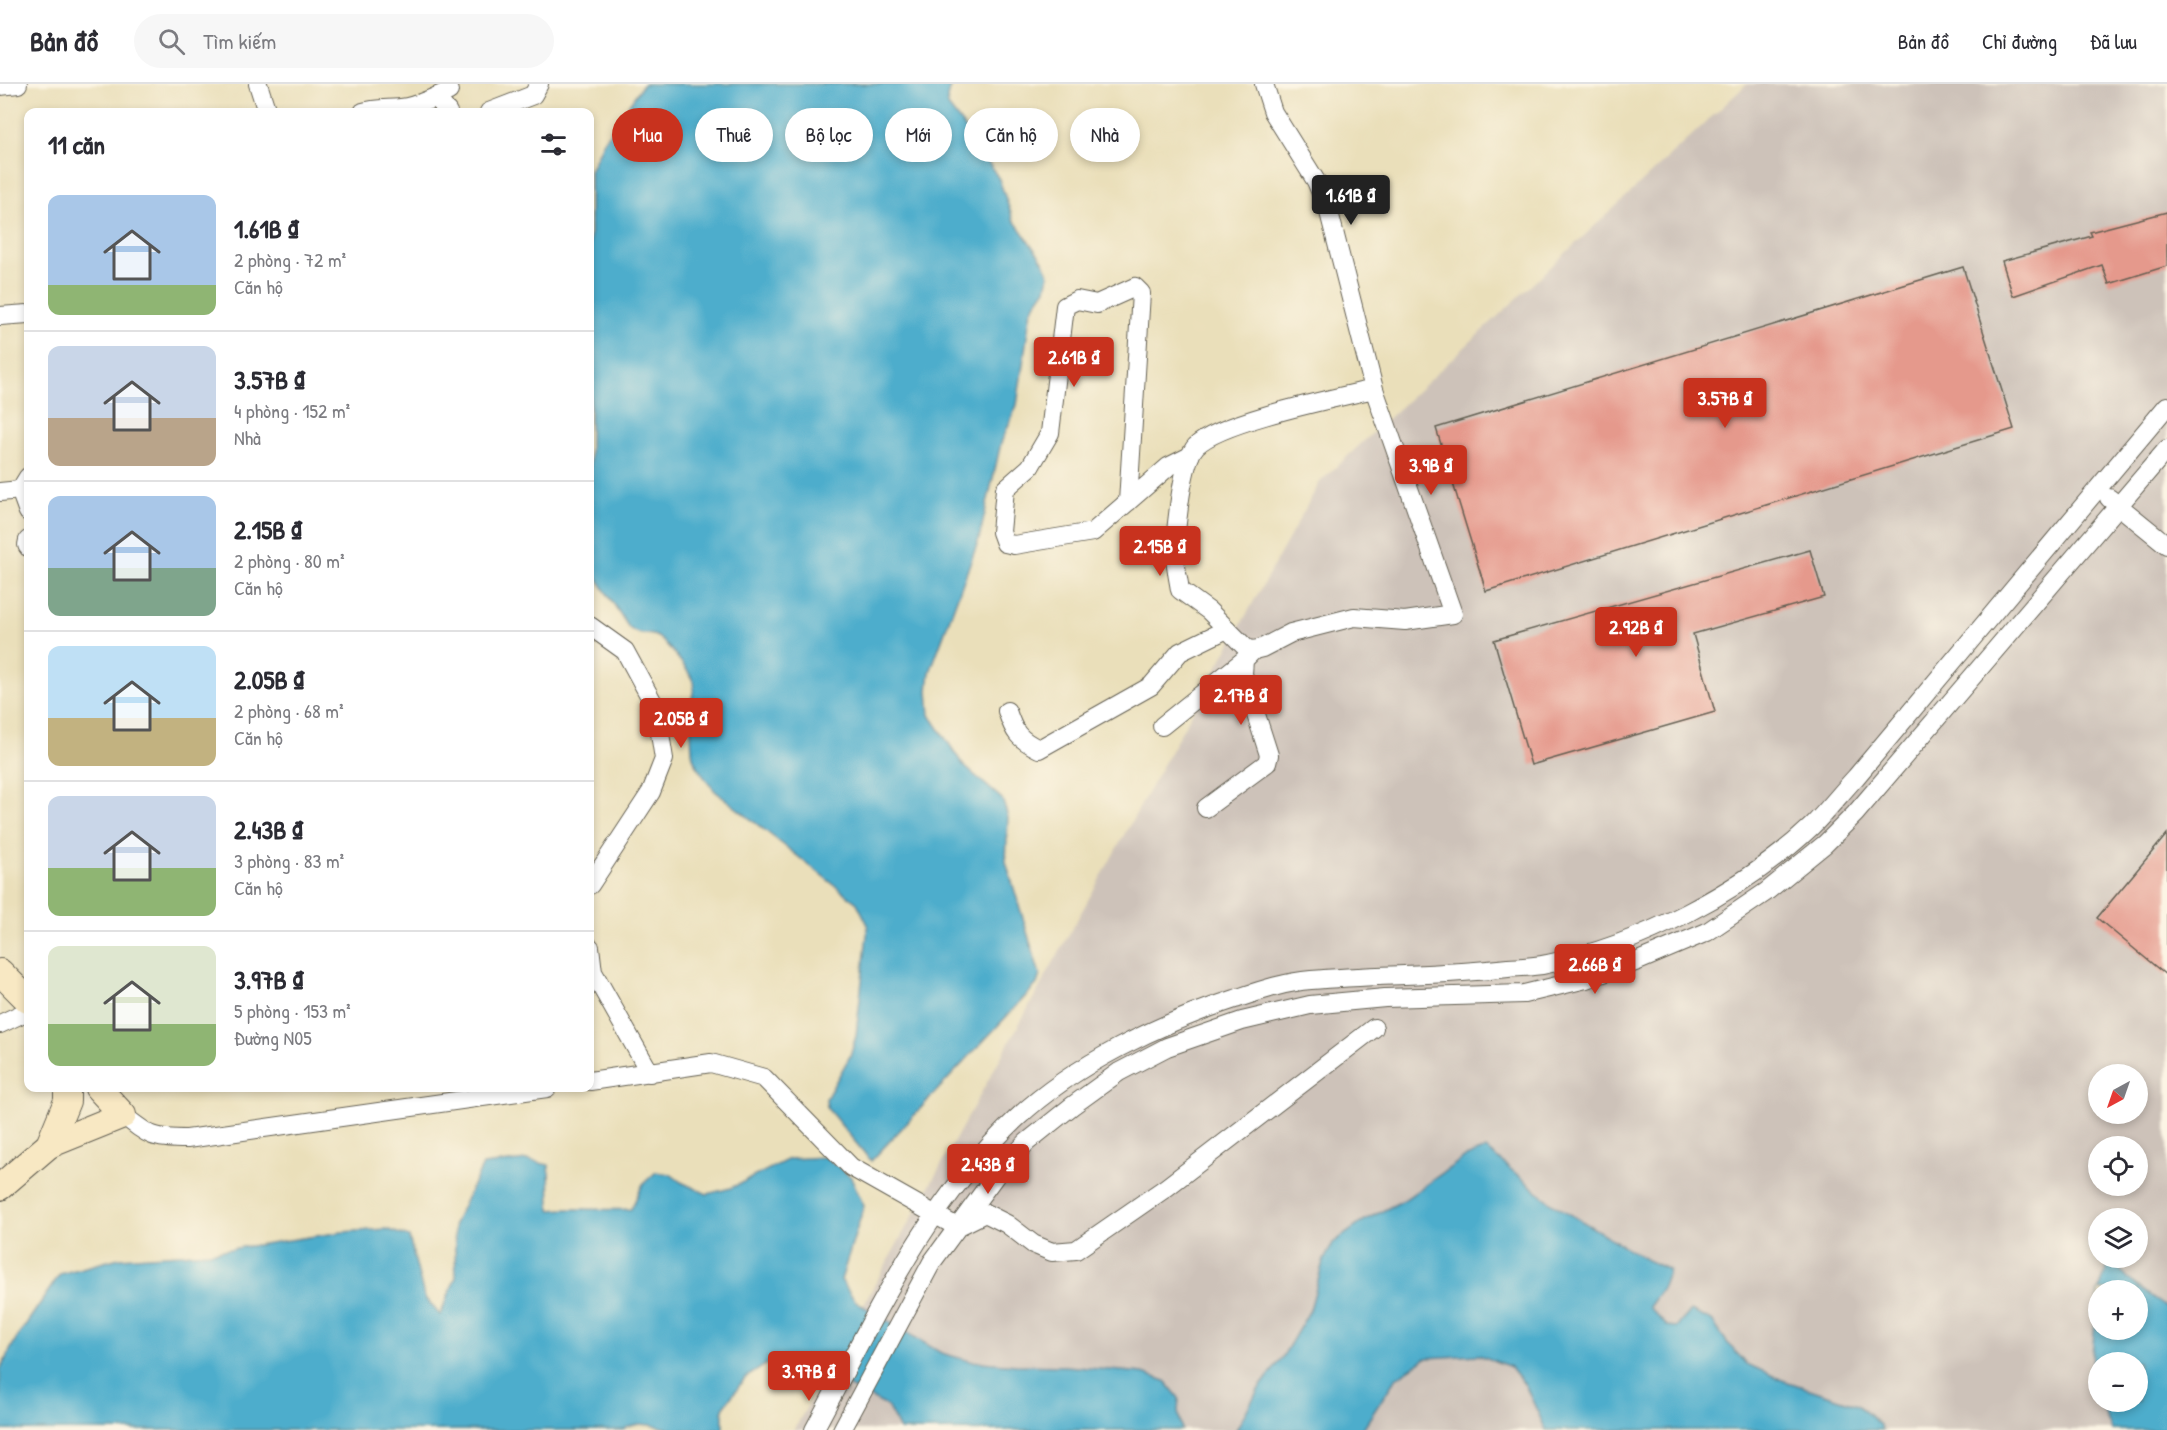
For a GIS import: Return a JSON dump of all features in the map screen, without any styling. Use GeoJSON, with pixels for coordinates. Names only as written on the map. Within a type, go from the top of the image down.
{"type":"FeatureCollection","features":[{"type":"Feature","properties":{"kind":"main road"},"geometry":{"type":"LineString","coordinates":[[0,972],[24,996]]}},
{"type":"Feature","properties":{"kind":"main road"},"geometry":{"type":"LineString","coordinates":[[49,1145],[67,1101],[67,1092]]}},
{"type":"Feature","properties":{"kind":"main road"},"geometry":{"type":"LineString","coordinates":[[0,1187],[49,1145],[123,1115],[102,1092]]}},
{"type":"Feature","properties":{"kind":"street"},"geometry":{"type":"LineString","coordinates":[[0,86],[18,84]]}},
{"type":"Feature","properties":{"kind":"street"},"geometry":{"type":"LineString","coordinates":[[258,84],[266,108]]}},
{"type":"Feature","properties":{"kind":"street"},"geometry":{"type":"LineString","coordinates":[[499,108],[533,95],[539,84]]}},
{"type":"Feature","properties":{"kind":"street"},"geometry":{"type":"LineString","coordinates":[[1162,726],[1249,655],[1291,633],[1354,617],[1405,621],[1453,614],[1374,389],[1329,212],[1316,181],[1273,112],[1264,84]]}},
{"type":"Feature","properties":{"kind":"street"},"geometry":{"type":"LineString","coordinates":[[393,108],[405,107],[442,94],[447,108]]}},
{"type":"Feature","properties":{"kind":"street"},"geometry":{"type":"LineString","coordinates":[[1128,502],[1141,293],[1135,287],[1097,304],[1077,300],[1065,306],[1050,433],[1030,467],[1005,489],[1001,532],[1005,543],[1014,545],[1093,532],[1128,502],[1168,467],[1190,456]]}},
{"type":"Feature","properties":{"kind":"street"},"geometry":{"type":"LineString","coordinates":[[0,316],[24,314]]}},
{"type":"Feature","properties":{"kind":"street"},"geometry":{"type":"LineString","coordinates":[[1206,808],[1267,763],[1269,755],[1243,674],[1249,655],[1247,649],[1209,611],[1180,590],[1175,550],[1182,488],[1190,456],[1196,446],[1229,427],[1374,389]]}},
{"type":"Feature","properties":{"kind":"street"},"geometry":{"type":"LineString","coordinates":[[814,1430],[878,1310],[934,1214],[979,1156],[1019,1116],[1064,1080],[1160,1026],[1194,1012],[1259,991],[1308,980],[1488,971],[1547,964],[1613,946],[1673,920],[1739,885],[1811,826],[1856,777],[2167,406]]}},
{"type":"Feature","properties":{"kind":"street"},"geometry":{"type":"LineString","coordinates":[[842,1430],[932,1262],[996,1175],[1027,1142],[1072,1106],[1119,1072],[1167,1047],[1242,1021],[1310,1005],[1385,998],[1524,994],[1586,979],[1638,962],[1707,932],[1766,892],[1825,844],[1855,814],[2167,449]]}},
{"type":"Feature","properties":{"kind":"street"},"geometry":{"type":"LineString","coordinates":[[0,492],[24,483]]}},
{"type":"Feature","properties":{"kind":"street"},"geometry":{"type":"LineString","coordinates":[[2098,489],[2167,545]]}},
{"type":"Feature","properties":{"kind":"street"},"geometry":{"type":"LineString","coordinates":[[594,629],[625,651],[656,708],[664,759],[651,792],[594,879]]}},
{"type":"Feature","properties":{"kind":"street"},"geometry":{"type":"LineString","coordinates":[[1007,711],[1014,732],[1038,749],[1150,686],[1180,652],[1227,629]]}},
{"type":"Feature","properties":{"kind":"street"},"geometry":{"type":"LineString","coordinates":[[594,974],[650,1073]]}},
{"type":"Feature","properties":{"kind":"street"},"geometry":{"type":"LineString","coordinates":[[0,1024],[24,1013]]}},
{"type":"Feature","properties":{"kind":"street"},"geometry":{"type":"LineString","coordinates":[[957,1227],[985,1213],[1007,1224],[1033,1244],[1052,1252],[1076,1250],[1167,1187],[1374,1028]]}},
{"type":"Feature","properties":{"kind":"street"},"geometry":{"type":"LineString","coordinates":[[594,1080],[711,1063],[764,1078],[851,1167],[957,1227]]}},
{"type":"Feature","properties":{"kind":"street"},"geometry":{"type":"LineString","coordinates":[[123,1115],[141,1130],[159,1139],[187,1139],[519,1092]]}},
{"type":"Feature","properties":{"kind":"shaded area"},"geometry":{"type":"Polygon","coordinates":[[[1747,84],[2167,84],[2167,1430],[794,1430],[1320,482],[1747,84]]]}},
{"type":"Feature","properties":{"kind":"water"},"geometry":{"type":"Polygon","coordinates":[[[643,84],[951,84],[947,97],[950,108],[885,108],[885,162],[952,162],[952,111],[964,127],[964,162],[988,162],[999,179],[1013,219],[1045,264],[1049,275],[1046,289],[1031,310],[1017,405],[1001,443],[979,539],[930,672],[928,691],[930,715],[963,765],[1002,799],[1008,817],[1006,862],[1040,975],[1037,984],[871,1161],[827,1108],[826,1099],[850,1056],[856,1036],[868,925],[857,903],[715,791],[706,780],[693,755],[691,721],[694,686],[690,675],[674,653],[659,638],[638,633],[629,628],[594,573],[594,162],[612,129],[612,162],[683,162],[683,108],[627,108],[643,84]]]}},
{"type":"Feature","properties":{"kind":"water"},"geometry":{"type":"Polygon","coordinates":[[[1486,1149],[1553,1204],[1647,1260],[1669,1270],[1662,1289],[1649,1307],[1667,1326],[1676,1327],[1691,1311],[1712,1321],[1729,1345],[1747,1364],[1782,1380],[1858,1405],[1881,1426],[1882,1430],[1546,1430],[1525,1385],[1511,1367],[1479,1355],[1426,1358],[1396,1378],[1362,1430],[1236,1430],[1258,1390],[1282,1358],[1310,1310],[1323,1262],[1333,1243],[1365,1220],[1404,1200],[1464,1158],[1486,1149]]]}},
{"type":"Feature","properties":{"kind":"water"},"geometry":{"type":"Polygon","coordinates":[[[825,1157],[851,1177],[864,1206],[841,1280],[856,1302],[941,1353],[970,1361],[1143,1373],[1165,1381],[1179,1398],[1178,1412],[1182,1430],[900,1430],[887,1406],[801,1362],[773,1360],[745,1378],[723,1408],[723,1430],[674,1430],[642,1424],[623,1430],[0,1430],[0,1370],[16,1339],[60,1274],[119,1258],[210,1252],[342,1232],[386,1229],[409,1237],[424,1296],[440,1315],[456,1277],[454,1224],[483,1165],[527,1160],[549,1165],[550,1210],[631,1209],[643,1184],[656,1172],[670,1174],[681,1182],[707,1194],[731,1188],[789,1159],[825,1157]]]}},
{"type":"Feature","properties":{"kind":"water"},"geometry":{"type":"Polygon","coordinates":[[[2107,1268],[2118,1268],[2130,1280],[2103,1280],[2107,1268]]]}},
{"type":"Feature","properties":{"kind":"water"},"geometry":{"type":"Polygon","coordinates":[[[2148,1294],[2167,1308],[2167,1430],[2112,1430],[2105,1412],[2148,1412],[2148,1352],[2092,1352],[2093,1340],[2148,1340],[2148,1294]]]}},
{"type":"Feature","properties":{"kind":"building"},"geometry":{"type":"Polygon","coordinates":[[[2167,212],[2167,266],[2109,284],[2102,265],[2013,296],[2002,261],[2092,236],[2090,232],[2167,212]]]}},
{"type":"Feature","properties":{"kind":"building"},"geometry":{"type":"Polygon","coordinates":[[[1963,267],[2014,429],[1486,591],[1436,428],[1963,267]]]}},
{"type":"Feature","properties":{"kind":"building"},"geometry":{"type":"Polygon","coordinates":[[[1810,550],[1824,597],[1693,634],[1715,712],[1531,765],[1494,640],[1810,550]]]}},
{"type":"Feature","properties":{"kind":"building"},"geometry":{"type":"Polygon","coordinates":[[[2167,834],[2167,976],[2097,918],[2167,834]]]}}]}
